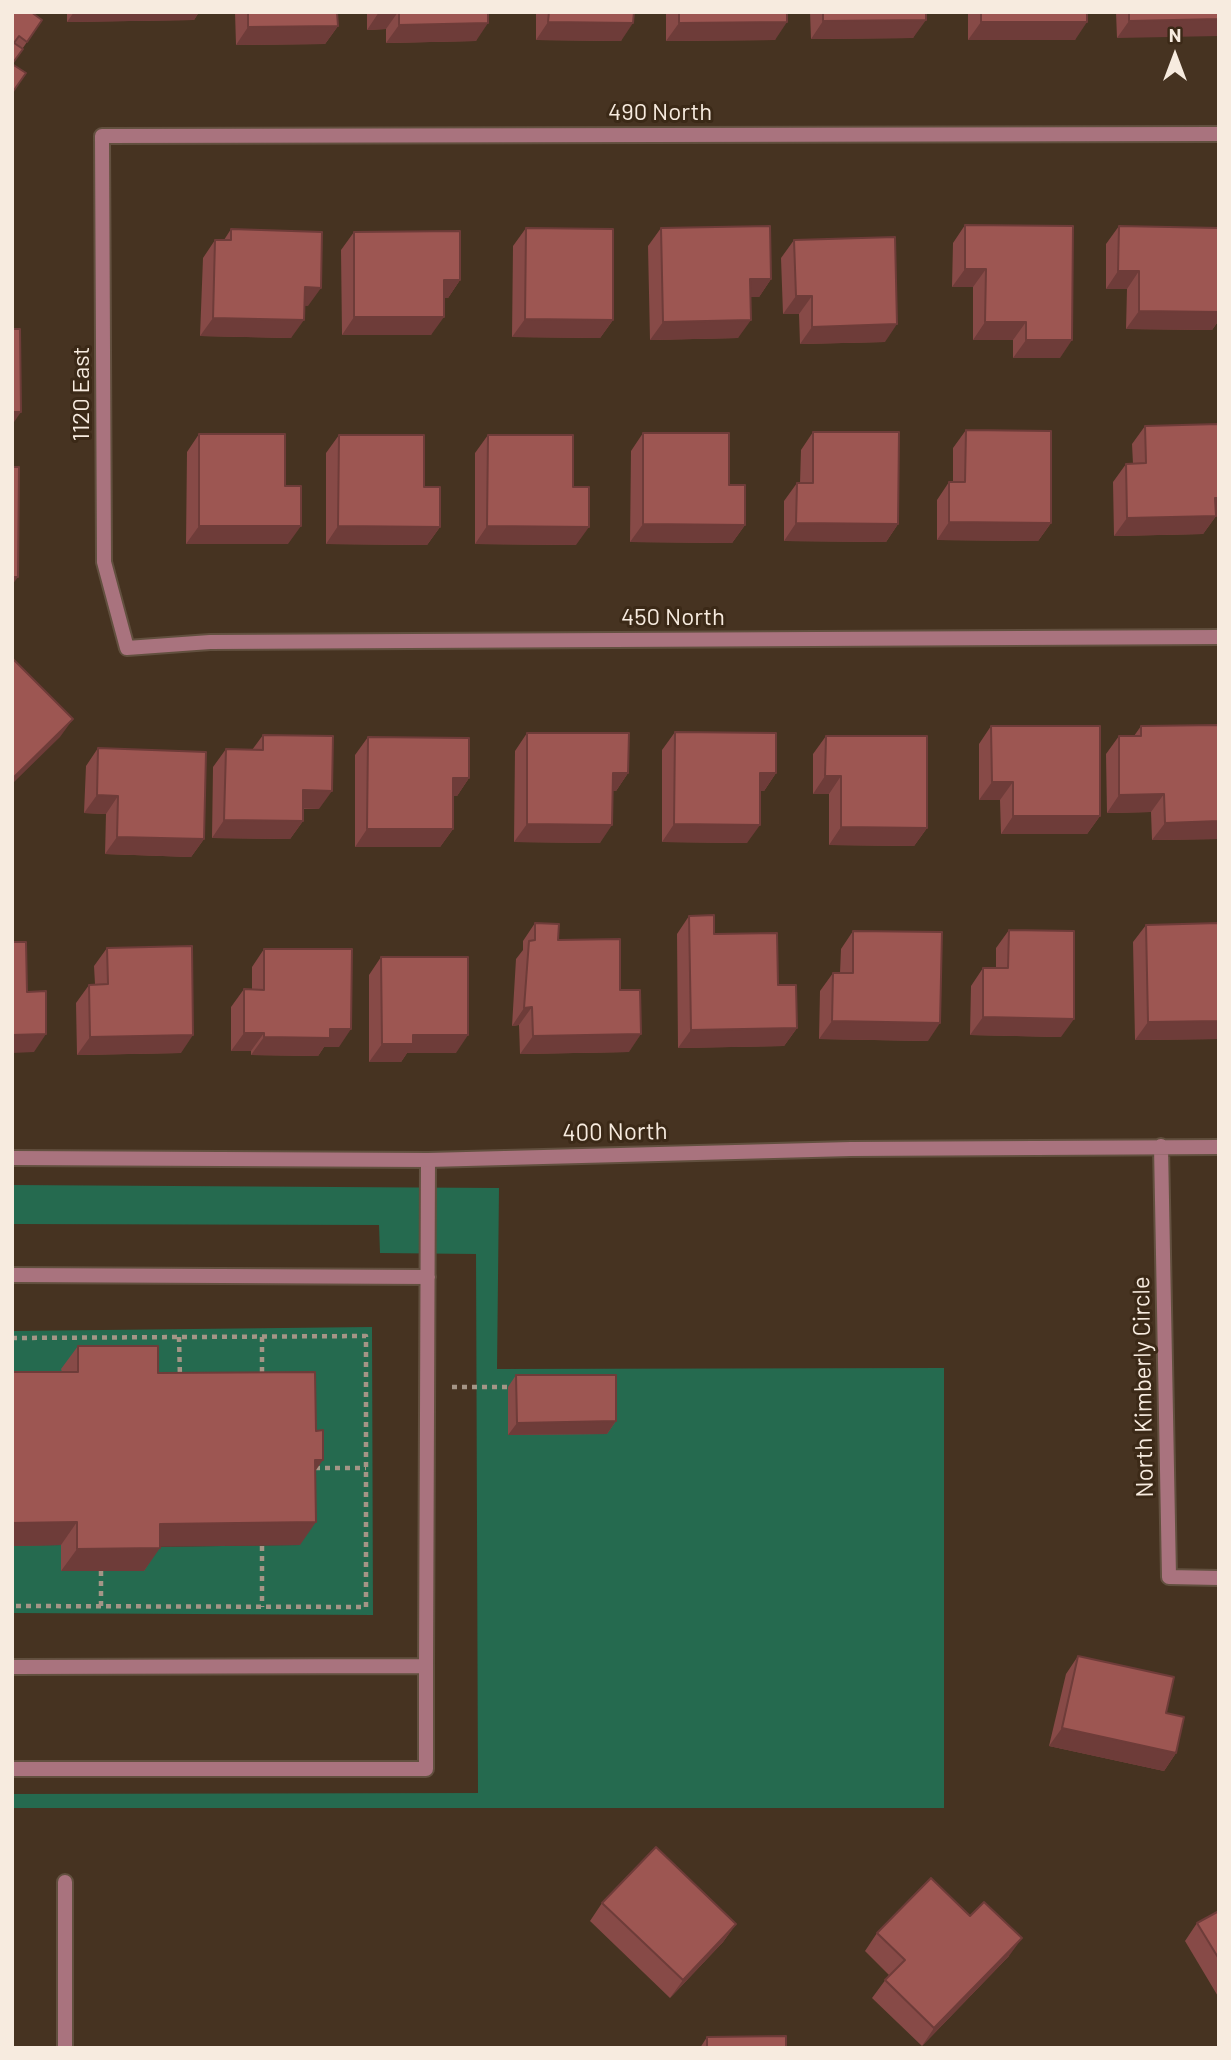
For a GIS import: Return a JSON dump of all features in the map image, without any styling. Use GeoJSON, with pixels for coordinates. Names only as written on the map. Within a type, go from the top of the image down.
{"type":"FeatureCollection","features":[{"type":"Feature","properties":{"kind":"street","name":"490 North"},"geometry":{"type":"LineString","coordinates":[[102,136],[1219,134]]}},
{"type":"Feature","properties":{"kind":"street","name":"1120 East"},"geometry":{"type":"LineString","coordinates":[[102,136],[104,562],[127,648]]}},
{"type":"Feature","properties":{"kind":"street","name":"450 North"},"geometry":{"type":"LineString","coordinates":[[127,648],[210,642],[1219,637]]}},
{"type":"Feature","properties":{"kind":"street","name":"North Kimberly Circle"},"geometry":{"type":"LineString","coordinates":[[1161,1146],[1169,1577],[1219,1578]]}},
{"type":"Feature","properties":{"kind":"street","name":"400 North"},"geometry":{"type":"LineString","coordinates":[[12,1158],[428,1160],[851,1149],[1219,1147]]}},
{"type":"Feature","properties":{"kind":"street"},"geometry":{"type":"LineString","coordinates":[[12,1769],[426,1769],[428,1160]]}},
{"type":"Feature","properties":{"kind":"street"},"geometry":{"type":"LineString","coordinates":[[12,1275],[428,1277]]}},
{"type":"Feature","properties":{"kind":"street"},"geometry":{"type":"LineString","coordinates":[[12,1667],[426,1666]]}},
{"type":"Feature","properties":{"kind":"street"},"geometry":{"type":"LineString","coordinates":[[65,1882],[65,2048]]}},
{"type":"Feature","properties":{"kind":"path"},"geometry":{"type":"LineString","coordinates":[[12,1338],[366,1336],[366,1607],[12,1606]]}},
{"type":"Feature","properties":{"kind":"path"},"geometry":{"type":"LineString","coordinates":[[179,1337],[180,1384]]}},
{"type":"Feature","properties":{"kind":"path"},"geometry":{"type":"LineString","coordinates":[[262,1337],[262,1383]]}},
{"type":"Feature","properties":{"kind":"path"},"geometry":{"type":"LineString","coordinates":[[101,1338],[101,1348]]}},
{"type":"Feature","properties":{"kind":"path"},"geometry":{"type":"LineString","coordinates":[[428,1387],[508,1388]]}},
{"type":"Feature","properties":{"kind":"path"},"geometry":{"type":"LineString","coordinates":[[307,1468],[366,1468]]}},
{"type":"Feature","properties":{"kind":"path"},"geometry":{"type":"LineString","coordinates":[[262,1546],[262,1607]]}},
{"type":"Feature","properties":{"kind":"path"},"geometry":{"type":"LineString","coordinates":[[101,1571],[101,1606]]}},
{"type":"Feature","properties":{"kind":"green space"},"geometry":{"type":"Polygon","coordinates":[[[12,1185],[499,1188],[497,1369],[944,1368],[944,1808],[12,1808],[12,1794],[478,1793],[476,1254],[380,1253],[379,1225],[12,1224],[12,1185]]]}},
{"type":"Feature","properties":{"kind":"green space"},"geometry":{"type":"Polygon","coordinates":[[[372,1327],[373,1615],[12,1613],[12,1546],[61,1545],[62,1571],[144,1547],[299,1545],[62,1395],[12,1395],[12,1331],[372,1327]]]}},
{"type":"Feature","properties":{"kind":"building"},"geometry":{"type":"Polygon","coordinates":[[[12,12],[31,12],[42,20],[27,42],[19,36],[14,43],[23,49],[12,64],[12,12]]]}},
{"type":"Feature","properties":{"kind":"building"},"geometry":{"type":"Polygon","coordinates":[[[248,12],[337,12],[338,26],[248,27],[248,12]]]}},
{"type":"Feature","properties":{"kind":"building"},"geometry":{"type":"Polygon","coordinates":[[[399,12],[488,12],[488,23],[399,25],[399,12]]]}},
{"type":"Feature","properties":{"kind":"building"},"geometry":{"type":"Polygon","coordinates":[[[549,12],[634,12],[633,23],[548,22],[549,12]]]}},
{"type":"Feature","properties":{"kind":"building"},"geometry":{"type":"Polygon","coordinates":[[[679,12],[787,12],[787,22],[679,23],[679,12]]]}},
{"type":"Feature","properties":{"kind":"building"},"geometry":{"type":"Polygon","coordinates":[[[823,12],[926,12],[926,20],[823,21],[823,12]]]}},
{"type":"Feature","properties":{"kind":"building"},"geometry":{"type":"Polygon","coordinates":[[[981,12],[1087,12],[1087,22],[981,22],[981,12]]]}},
{"type":"Feature","properties":{"kind":"building"},"geometry":{"type":"Polygon","coordinates":[[[1129,12],[1219,12],[1219,19],[1129,21],[1129,12]]]}},
{"type":"Feature","properties":{"kind":"building"},"geometry":{"type":"Polygon","coordinates":[[[12,64],[26,73],[12,93],[12,64]]]}},
{"type":"Feature","properties":{"kind":"building"},"geometry":{"type":"Polygon","coordinates":[[[965,225],[1073,226],[1072,340],[1026,340],[1026,322],[985,322],[986,269],[965,269],[965,225]]]}},
{"type":"Feature","properties":{"kind":"building"},"geometry":{"type":"Polygon","coordinates":[[[770,226],[771,279],[750,279],[751,320],[663,322],[661,228],[770,226]]]}},
{"type":"Feature","properties":{"kind":"building"},"geometry":{"type":"Polygon","coordinates":[[[1119,226],[1219,228],[1219,312],[1139,311],[1139,271],[1118,271],[1119,226]]]}},
{"type":"Feature","properties":{"kind":"building"},"geometry":{"type":"Polygon","coordinates":[[[526,228],[613,229],[613,320],[525,319],[526,228]]]}},
{"type":"Feature","properties":{"kind":"building"},"geometry":{"type":"Polygon","coordinates":[[[231,229],[322,232],[321,288],[305,287],[304,320],[213,318],[215,240],[231,240],[231,229]]]}},
{"type":"Feature","properties":{"kind":"building"},"geometry":{"type":"Polygon","coordinates":[[[460,231],[460,280],[444,280],[444,317],[354,317],[354,232],[460,231]]]}},
{"type":"Feature","properties":{"kind":"building"},"geometry":{"type":"Polygon","coordinates":[[[895,237],[897,324],[812,327],[812,296],[796,296],[794,240],[895,237]]]}},
{"type":"Feature","properties":{"kind":"building"},"geometry":{"type":"Polygon","coordinates":[[[12,329],[20,329],[21,412],[12,412],[12,329]]]}},
{"type":"Feature","properties":{"kind":"building"},"geometry":{"type":"Polygon","coordinates":[[[1219,424],[1219,498],[1215,498],[1216,516],[1127,518],[1126,464],[1146,463],[1145,426],[1219,424]]]}},
{"type":"Feature","properties":{"kind":"building"},"geometry":{"type":"Polygon","coordinates":[[[966,430],[1051,431],[1051,523],[949,522],[949,482],[965,482],[966,430]]]}},
{"type":"Feature","properties":{"kind":"building"},"geometry":{"type":"Polygon","coordinates":[[[813,432],[899,432],[898,524],[796,523],[797,483],[813,483],[813,432]]]}},
{"type":"Feature","properties":{"kind":"building"},"geometry":{"type":"Polygon","coordinates":[[[643,433],[729,433],[729,485],[745,485],[745,525],[643,524],[643,433]]]}},
{"type":"Feature","properties":{"kind":"building"},"geometry":{"type":"Polygon","coordinates":[[[199,434],[285,434],[285,486],[301,486],[301,526],[199,526],[199,434]]]}},
{"type":"Feature","properties":{"kind":"building"},"geometry":{"type":"Polygon","coordinates":[[[339,435],[424,435],[424,487],[440,487],[440,527],[338,526],[339,435]]]}},
{"type":"Feature","properties":{"kind":"building"},"geometry":{"type":"Polygon","coordinates":[[[488,435],[573,435],[573,487],[589,487],[589,527],[487,526],[488,435]]]}},
{"type":"Feature","properties":{"kind":"building"},"geometry":{"type":"Polygon","coordinates":[[[12,467],[19,467],[18,577],[12,577],[12,467]]]}},
{"type":"Feature","properties":{"kind":"building"},"geometry":{"type":"Polygon","coordinates":[[[12,658],[73,719],[12,779],[12,658]]]}},
{"type":"Feature","properties":{"kind":"building"},"geometry":{"type":"Polygon","coordinates":[[[1219,725],[1219,821],[1165,823],[1164,794],[1119,795],[1119,736],[1141,736],[1141,726],[1219,725]]]}},
{"type":"Feature","properties":{"kind":"building"},"geometry":{"type":"Polygon","coordinates":[[[991,726],[1100,726],[1100,816],[1013,816],[1013,782],[992,782],[991,726]]]}},
{"type":"Feature","properties":{"kind":"building"},"geometry":{"type":"Polygon","coordinates":[[[675,732],[776,733],[776,773],[760,773],[760,825],[674,824],[675,732]]]}},
{"type":"Feature","properties":{"kind":"building"},"geometry":{"type":"Polygon","coordinates":[[[527,733],[629,733],[628,773],[613,773],[612,825],[527,824],[527,733]]]}},
{"type":"Feature","properties":{"kind":"building"},"geometry":{"type":"Polygon","coordinates":[[[263,735],[333,736],[332,791],[303,790],[303,821],[224,820],[226,749],[263,750],[263,735]]]}},
{"type":"Feature","properties":{"kind":"building"},"geometry":{"type":"Polygon","coordinates":[[[826,736],[927,736],[927,828],[841,827],[841,776],[825,776],[826,736]]]}},
{"type":"Feature","properties":{"kind":"building"},"geometry":{"type":"Polygon","coordinates":[[[368,737],[469,738],[469,778],[453,778],[453,829],[367,829],[368,737]]]}},
{"type":"Feature","properties":{"kind":"building"},"geometry":{"type":"Polygon","coordinates":[[[98,748],[206,752],[204,839],[117,837],[118,796],[97,795],[98,748]]]}},
{"type":"Feature","properties":{"kind":"building"},"geometry":{"type":"Polygon","coordinates":[[[714,915],[714,934],[777,933],[778,985],[796,985],[797,1028],[691,1030],[689,916],[714,915]]]}},
{"type":"Feature","properties":{"kind":"building"},"geometry":{"type":"Polygon","coordinates":[[[535,923],[559,924],[558,940],[620,939],[620,990],[640,990],[641,1034],[533,1036],[532,1007],[524,1008],[529,941],[535,940],[535,923]]]}},
{"type":"Feature","properties":{"kind":"building"},"geometry":{"type":"Polygon","coordinates":[[[1219,923],[1219,1021],[1148,1022],[1146,925],[1219,923]]]}},
{"type":"Feature","properties":{"kind":"building"},"geometry":{"type":"Polygon","coordinates":[[[1009,930],[1074,931],[1074,1019],[983,1017],[983,968],[1008,968],[1009,930]]]}},
{"type":"Feature","properties":{"kind":"building"},"geometry":{"type":"Polygon","coordinates":[[[853,931],[942,932],[940,1023],[832,1021],[833,973],[853,973],[853,931]]]}},
{"type":"Feature","properties":{"kind":"building"},"geometry":{"type":"Polygon","coordinates":[[[12,942],[26,942],[27,992],[46,991],[46,1034],[12,1035],[12,942]]]}},
{"type":"Feature","properties":{"kind":"building"},"geometry":{"type":"Polygon","coordinates":[[[192,946],[193,1035],[90,1037],[89,985],[108,984],[107,948],[192,946]]]}},
{"type":"Feature","properties":{"kind":"building"},"geometry":{"type":"Polygon","coordinates":[[[264,949],[352,949],[351,1029],[330,1029],[330,1038],[264,1037],[264,1033],[244,1033],[244,989],[264,990],[264,949]]]}},
{"type":"Feature","properties":{"kind":"building"},"geometry":{"type":"Polygon","coordinates":[[[381,957],[468,957],[468,1035],[413,1035],[413,1044],[382,1044],[381,957]]]}},
{"type":"Feature","properties":{"kind":"building"},"geometry":{"type":"Polygon","coordinates":[[[78,1346],[158,1346],[158,1373],[315,1372],[316,1431],[323,1430],[323,1460],[315,1460],[316,1522],[160,1524],[160,1548],[77,1549],[77,1522],[12,1523],[12,1372],[78,1372],[78,1346]]]}},
{"type":"Feature","properties":{"kind":"building"},"geometry":{"type":"Polygon","coordinates":[[[516,1375],[616,1375],[616,1421],[517,1423],[516,1375]]]}},
{"type":"Feature","properties":{"kind":"building"},"geometry":{"type":"Polygon","coordinates":[[[1078,1656],[1174,1677],[1166,1713],[1184,1717],[1176,1753],[1062,1728],[1078,1656]]]}},
{"type":"Feature","properties":{"kind":"building"},"geometry":{"type":"Polygon","coordinates":[[[656,1847],[736,1924],[683,1980],[602,1903],[656,1847]]]}},
{"type":"Feature","properties":{"kind":"building"},"geometry":{"type":"Polygon","coordinates":[[[931,1878],[970,1916],[984,1902],[1022,1938],[934,2028],[885,1980],[905,1960],[877,1933],[931,1878]]]}},
{"type":"Feature","properties":{"kind":"building"},"geometry":{"type":"Polygon","coordinates":[[[1219,1911],[1219,1959],[1197,1923],[1219,1911]]]}},
{"type":"Feature","properties":{"kind":"building"},"geometry":{"type":"Polygon","coordinates":[[[786,2036],[786,2048],[707,2048],[707,2037],[786,2036]]]}}]}
